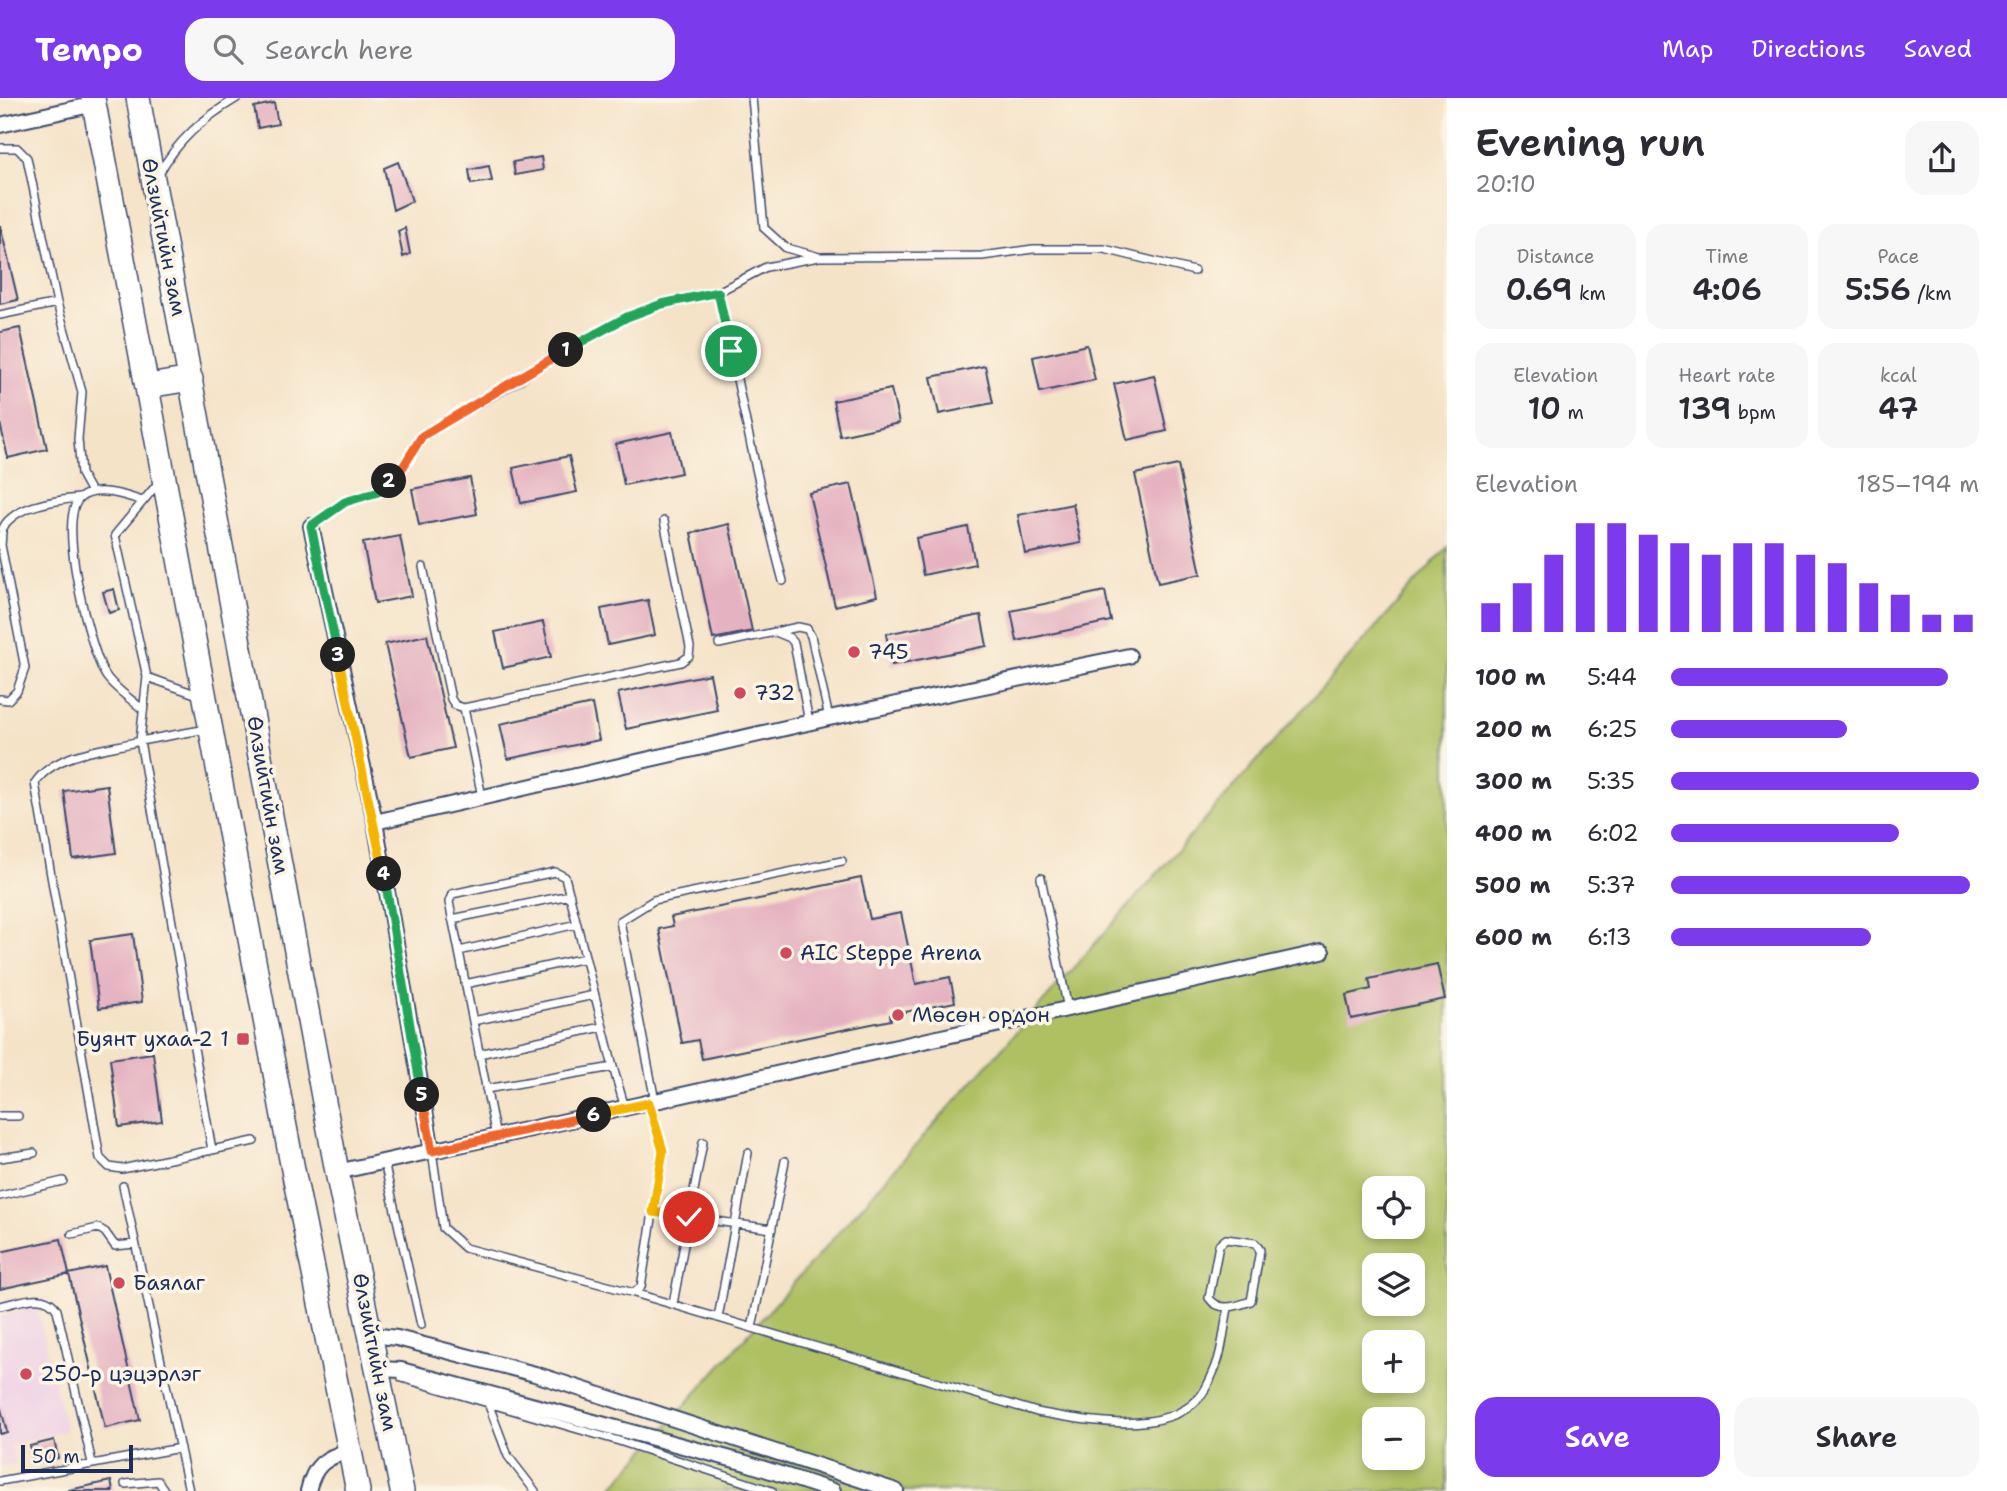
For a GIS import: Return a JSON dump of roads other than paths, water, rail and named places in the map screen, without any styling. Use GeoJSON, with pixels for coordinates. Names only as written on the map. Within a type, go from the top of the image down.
{"type":"FeatureCollection","features":[{"type":"Feature","properties":{"kind":"highway","name":"Өлзийтийн зам"},"geometry":{"type":"LineString","coordinates":[[138,98],[337,1172],[402,1491]]}},
{"type":"Feature","properties":{"kind":"highway","name":"Өлзийтийн зам"},"geometry":{"type":"LineString","coordinates":[[94,101],[294,1175],[358,1491]]}},
{"type":"Feature","properties":{"kind":"highway"},"geometry":{"type":"LineString","coordinates":[[148,387],[191,379]]}},
{"type":"Feature","properties":{"kind":"street"},"geometry":{"type":"LineString","coordinates":[[0,125],[94,101]]}},
{"type":"Feature","properties":{"kind":"street"},"geometry":{"type":"LineString","coordinates":[[311,526],[375,822],[432,1151]]}},
{"type":"Feature","properties":{"kind":"street"},"geometry":{"type":"LineString","coordinates":[[375,822],[829,718],[1129,656]]}},
{"type":"Feature","properties":{"kind":"street"},"geometry":{"type":"LineString","coordinates":[[337,1172],[1322,953]]}},
{"type":"Feature","properties":{"kind":"street"},"geometry":{"type":"LineString","coordinates":[[372,1335],[397,1338],[535,1374],[896,1491]]}},
{"type":"Feature","properties":{"kind":"street"},"geometry":{"type":"LineString","coordinates":[[379,1369],[414,1373],[746,1463],[833,1491]]}},
{"type":"Feature","properties":{"kind":"street"},"geometry":{"type":"LineString","coordinates":[[308,1491],[312,1475],[320,1463],[350,1451]]}},
{"type":"Feature","properties":{"kind":"lane"},"geometry":{"type":"LineString","coordinates":[[154,182],[181,139],[209,115],[237,98]]}},
{"type":"Feature","properties":{"kind":"lane"},"geometry":{"type":"LineString","coordinates":[[752,98],[764,228],[786,248],[819,257]]}},
{"type":"Feature","properties":{"kind":"lane"},"geometry":{"type":"LineString","coordinates":[[0,148],[17,148],[27,158],[57,303],[82,392],[78,439],[81,474],[91,492]]}},
{"type":"Feature","properties":{"kind":"lane"},"geometry":{"type":"LineString","coordinates":[[311,526],[345,502],[378,492],[403,467],[422,436],[520,380],[550,358],[627,317],[662,304],[718,292],[766,267],[819,257],[982,256],[1033,249],[1104,249],[1194,271]]}},
{"type":"Feature","properties":{"kind":"lane"},"geometry":{"type":"LineString","coordinates":[[718,292],[745,409],[762,505],[783,580]]}},
{"type":"Feature","properties":{"kind":"lane"},"geometry":{"type":"LineString","coordinates":[[0,315],[57,303]]}},
{"type":"Feature","properties":{"kind":"lane"},"geometry":{"type":"LineString","coordinates":[[164,477],[115,534],[147,677],[140,741],[212,1150]]}},
{"type":"Feature","properties":{"kind":"lane"},"geometry":{"type":"LineString","coordinates":[[0,699],[8,700],[17,691],[25,668],[1,545],[3,528],[15,515],[60,500],[79,498],[91,492],[109,493],[142,501]]}},
{"type":"Feature","properties":{"kind":"lane"},"geometry":{"type":"LineString","coordinates":[[79,498],[72,509],[72,556],[91,636],[106,677],[142,709]]}},
{"type":"Feature","properties":{"kind":"lane"},"geometry":{"type":"LineString","coordinates":[[423,567],[451,699],[455,705],[464,708],[681,662],[689,656],[690,647],[664,521]]}},
{"type":"Feature","properties":{"kind":"lane"},"geometry":{"type":"LineString","coordinates":[[719,644],[798,627],[807,629],[811,636],[829,718]]}},
{"type":"Feature","properties":{"kind":"lane"},"geometry":{"type":"LineString","coordinates":[[775,632],[790,638],[794,643],[809,723]]}},
{"type":"Feature","properties":{"kind":"lane"},"geometry":{"type":"LineString","coordinates":[[147,677],[205,697]]}},
{"type":"Feature","properties":{"kind":"lane"},"geometry":{"type":"LineString","coordinates":[[464,708],[482,797]]}},
{"type":"Feature","properties":{"kind":"lane"},"geometry":{"type":"LineString","coordinates":[[211,728],[140,741],[58,762],[43,770],[35,783],[100,1158],[109,1167],[122,1169],[254,1140]]}},
{"type":"Feature","properties":{"kind":"lane"},"geometry":{"type":"LineString","coordinates":[[634,1293],[641,1287],[663,1151],[620,921],[654,900],[842,861]]}},
{"type":"Feature","properties":{"kind":"lane"},"geometry":{"type":"LineString","coordinates":[[496,1137],[452,919],[449,902],[452,894],[555,872],[565,877],[625,1108]]}},
{"type":"Feature","properties":{"kind":"lane"},"geometry":{"type":"LineString","coordinates":[[1041,878],[1068,1009]]}},
{"type":"Feature","properties":{"kind":"lane"},"geometry":{"type":"LineString","coordinates":[[452,919],[569,894]]}},
{"type":"Feature","properties":{"kind":"lane"},"geometry":{"type":"LineString","coordinates":[[459,951],[577,924]]}},
{"type":"Feature","properties":{"kind":"lane"},"geometry":{"type":"LineString","coordinates":[[465,984],[585,958]]}},
{"type":"Feature","properties":{"kind":"lane"},"geometry":{"type":"LineString","coordinates":[[473,1021],[594,995]]}},
{"type":"Feature","properties":{"kind":"lane"},"geometry":{"type":"LineString","coordinates":[[480,1054],[602,1027]]}},
{"type":"Feature","properties":{"kind":"lane"},"geometry":{"type":"LineString","coordinates":[[486,1089],[613,1067]]}},
{"type":"Feature","properties":{"kind":"lane"},"geometry":{"type":"LineString","coordinates":[[0,1116],[18,1116]]}},
{"type":"Feature","properties":{"kind":"lane"},"geometry":{"type":"LineString","coordinates":[[673,1304],[703,1142]]}},
{"type":"Feature","properties":{"kind":"lane"},"geometry":{"type":"LineString","coordinates":[[432,1151],[443,1228],[465,1248],[673,1304],[1037,1412],[1095,1422],[1142,1422],[1172,1415],[1198,1399],[1217,1365],[1228,1308]]}},
{"type":"Feature","properties":{"kind":"lane"},"geometry":{"type":"LineString","coordinates":[[0,1158],[34,1153]]}},
{"type":"Feature","properties":{"kind":"lane"},"geometry":{"type":"LineString","coordinates":[[718,1318],[748,1153]]}},
{"type":"Feature","properties":{"kind":"lane"},"geometry":{"type":"LineString","coordinates":[[752,1328],[785,1161]]}},
{"type":"Feature","properties":{"kind":"lane"},"geometry":{"type":"LineString","coordinates":[[384,1162],[421,1325]]}},
{"type":"Feature","properties":{"kind":"lane"},"geometry":{"type":"LineString","coordinates":[[0,1196],[63,1181]]}},
{"type":"Feature","properties":{"kind":"lane"},"geometry":{"type":"LineString","coordinates":[[122,1186],[189,1491]]}},
{"type":"Feature","properties":{"kind":"lane"},"geometry":{"type":"LineString","coordinates":[[653,1212],[772,1229]]}},
{"type":"Feature","properties":{"kind":"lane"},"geometry":{"type":"LineString","coordinates":[[72,1234],[98,1228],[106,1232],[115,1246],[135,1244]]}},
{"type":"Feature","properties":{"kind":"lane"},"geometry":{"type":"LineString","coordinates":[[1226,1239],[1255,1243],[1260,1250],[1251,1301],[1228,1308],[1213,1303],[1209,1298],[1219,1245],[1226,1239]]}},
{"type":"Feature","properties":{"kind":"lane"},"geometry":{"type":"LineString","coordinates":[[0,1306],[43,1297],[52,1302],[57,1310],[92,1463]]}},
{"type":"Feature","properties":{"kind":"lane"},"geometry":{"type":"LineString","coordinates":[[402,1378],[619,1441],[772,1491]]}},
{"type":"Feature","properties":{"kind":"lane"},"geometry":{"type":"LineString","coordinates":[[488,1403],[508,1456],[535,1491]]}},
{"type":"Feature","properties":{"kind":"lane"},"geometry":{"type":"LineString","coordinates":[[0,1481],[180,1448]]}},
{"type":"Feature","properties":{"kind":"lane"},"geometry":{"type":"LineString","coordinates":[[125,1484],[158,1481],[165,1491]]}},
{"type":"Feature","properties":{"kind":"place","name":"745"},"geometry":{"type":"Point","coordinates":[854,652]}},
{"type":"Feature","properties":{"kind":"place","name":"732"},"geometry":{"type":"Point","coordinates":[740,693]}},
{"type":"Feature","properties":{"kind":"place","name":"AIC Steppe Arena"},"geometry":{"type":"Point","coordinates":[786,953]}},
{"type":"Feature","properties":{"kind":"place","name":"Мөсөн ордон"},"geometry":{"type":"Point","coordinates":[898,1015]}},
{"type":"Feature","properties":{"kind":"place","name":"Буянт ухаа-2 1"},"geometry":{"type":"Point","coordinates":[243,1039]}},
{"type":"Feature","properties":{"kind":"place","name":"Баялаг"},"geometry":{"type":"Point","coordinates":[119,1283]}},
{"type":"Feature","properties":{"kind":"place","name":"250-р цэцэрлэг"},"geometry":{"type":"Point","coordinates":[26,1374]}}]}
